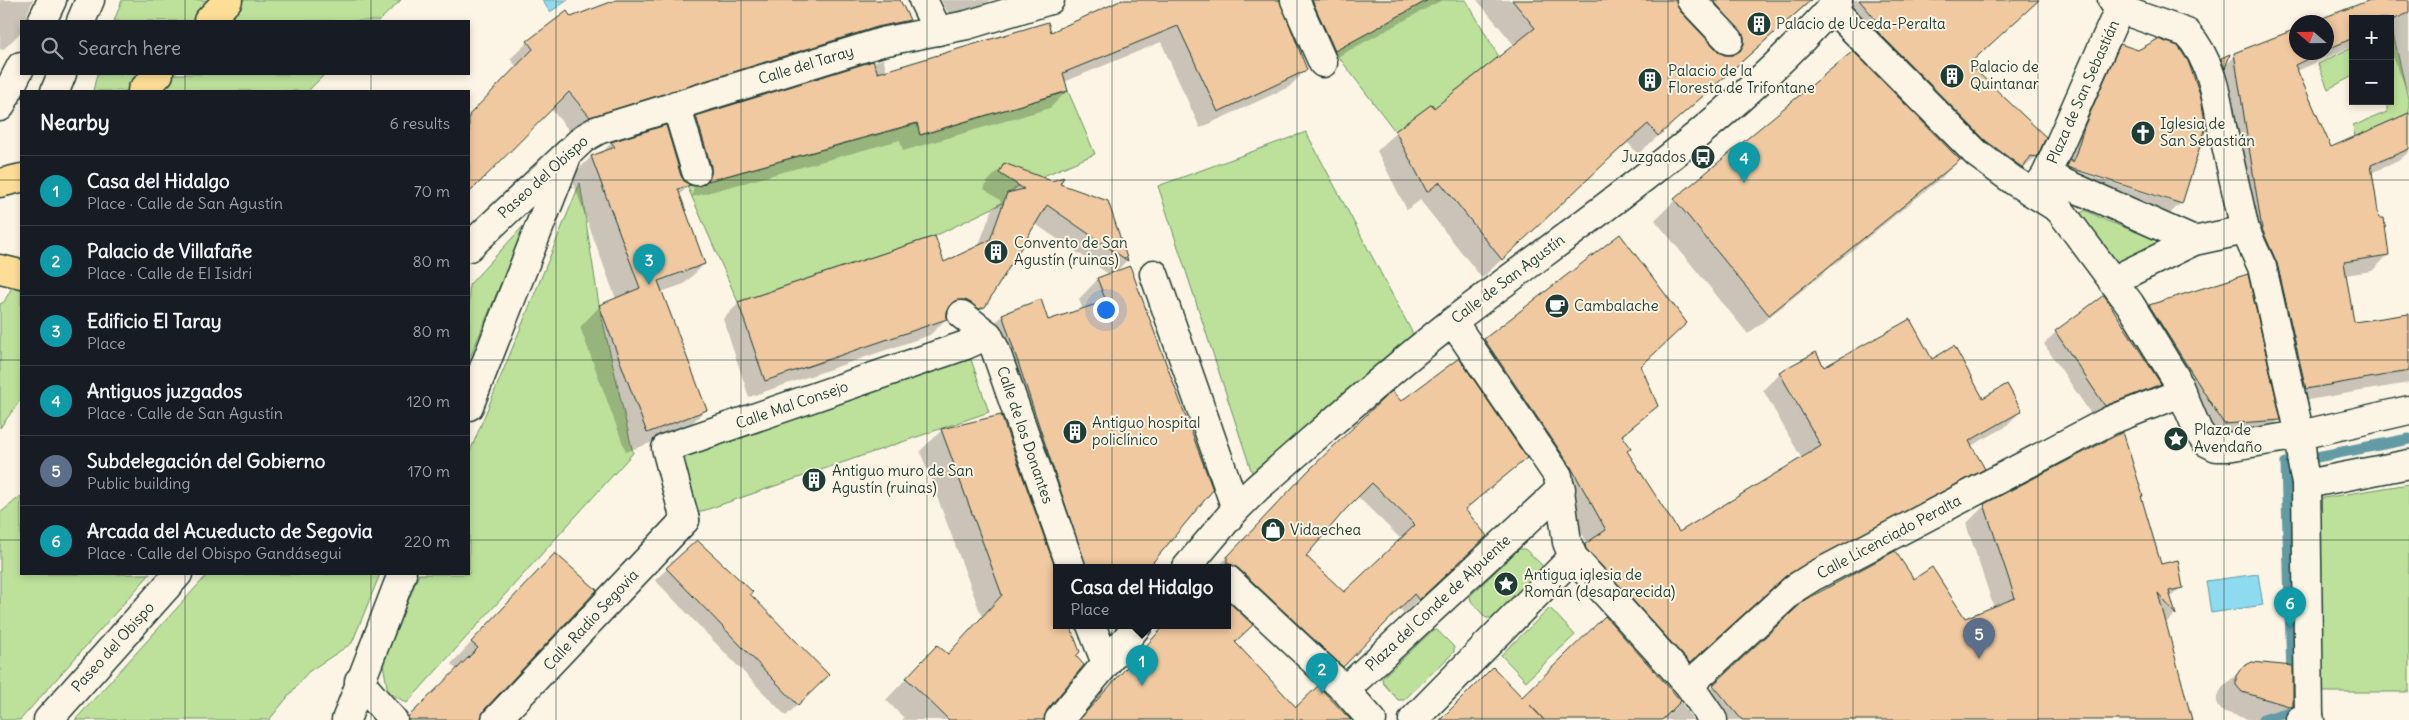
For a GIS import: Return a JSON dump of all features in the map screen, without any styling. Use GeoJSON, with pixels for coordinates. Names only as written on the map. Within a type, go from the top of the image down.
{"type":"FeatureCollection","features":[{"type":"Feature","properties":{"kind":"main road"},"geometry":{"type":"LineString","coordinates":[[209,20],[228,0]]}},
{"type":"Feature","properties":{"kind":"main road"},"geometry":{"type":"LineString","coordinates":[[143,90],[158,75]]}},
{"type":"Feature","properties":{"kind":"main road"},"geometry":{"type":"LineString","coordinates":[[0,183],[20,178]]}},
{"type":"Feature","properties":{"kind":"street"},"geometry":{"type":"LineString","coordinates":[[42,20],[52,0]]}},
{"type":"Feature","properties":{"kind":"street"},"geometry":{"type":"LineString","coordinates":[[82,20],[90,0]]}},
{"type":"Feature","properties":{"kind":"street"},"geometry":{"type":"LineString","coordinates":[[923,0],[938,31]]}},
{"type":"Feature","properties":{"kind":"street","name":"Calle del Taray"},"geometry":{"type":"LineString","coordinates":[[598,130],[882,42],[967,25],[1050,0]]}},
{"type":"Feature","properties":{"kind":"street"},"geometry":{"type":"LineString","coordinates":[[1295,0],[1323,63]]}},
{"type":"Feature","properties":{"kind":"street"},"geometry":{"type":"LineString","coordinates":[[1691,0],[1729,40]]}},
{"type":"Feature","properties":{"kind":"street"},"geometry":{"type":"LineString","coordinates":[[1834,4],[1978,154],[2040,184],[2130,304],[2178,385],[2198,431],[2206,442],[2216,447],[2303,459],[2409,464]]}},
{"type":"Feature","properties":{"kind":"street","name":"Calle de San Agustín"},"geometry":{"type":"LineString","coordinates":[[1200,563],[1236,509],[1405,360],[1689,141],[1765,74],[1834,4]]}},
{"type":"Feature","properties":{"kind":"street"},"geometry":{"type":"LineString","coordinates":[[2115,5],[2187,33],[2195,41],[2216,89],[2222,127],[2245,230],[2262,267],[2303,459],[2306,719]]}},
{"type":"Feature","properties":{"kind":"street","name":"Plaza de San Sebastián"},"geometry":{"type":"LineString","coordinates":[[2115,5],[2040,184],[2194,241]]}},
{"type":"Feature","properties":{"kind":"street"},"geometry":{"type":"LineString","coordinates":[[0,107],[20,68]]}},
{"type":"Feature","properties":{"kind":"street"},"geometry":{"type":"LineString","coordinates":[[55,90],[62,75]]}},
{"type":"Feature","properties":{"kind":"street"},"geometry":{"type":"LineString","coordinates":[[676,105],[696,171]]}},
{"type":"Feature","properties":{"kind":"street","name":"Paseo del Obispo"},"geometry":{"type":"LineString","coordinates":[[470,246],[584,138],[598,130]]}},
{"type":"Feature","properties":{"kind":"street"},"geometry":{"type":"LineString","coordinates":[[470,403],[567,155]]}},
{"type":"Feature","properties":{"kind":"street"},"geometry":{"type":"LineString","coordinates":[[2112,280],[2194,241],[2245,230]]}},
{"type":"Feature","properties":{"kind":"street"},"geometry":{"type":"LineString","coordinates":[[1154,274],[1236,509]]}},
{"type":"Feature","properties":{"kind":"street"},"geometry":{"type":"LineString","coordinates":[[962,315],[988,334]]}},
{"type":"Feature","properties":{"kind":"street"},"geometry":{"type":"LineString","coordinates":[[1453,322],[1558,476],[1567,542],[1573,556],[1688,685],[1713,720]]}},
{"type":"Feature","properties":{"kind":"street","name":"Calle Mal Consejo"},"geometry":{"type":"LineString","coordinates":[[685,520],[666,448],[966,344],[988,334]]}},
{"type":"Feature","properties":{"kind":"street","name":"Calle de los Donantes"},"geometry":{"type":"LineString","coordinates":[[988,334],[1070,564]]}},
{"type":"Feature","properties":{"kind":"street","name":"Calle Licenciado Peralta"},"geometry":{"type":"LineString","coordinates":[[1688,685],[1795,588],[1814,576],[2178,385]]}},
{"type":"Feature","properties":{"kind":"street"},"geometry":{"type":"LineString","coordinates":[[2303,459],[2409,410]]}},
{"type":"Feature","properties":{"kind":"street","name":"Plaza del Conde de Alpuente"},"geometry":{"type":"LineString","coordinates":[[1345,690],[1561,488]]}},
{"type":"Feature","properties":{"kind":"street","name":"Calle Radio Segovia"},"geometry":{"type":"LineString","coordinates":[[496,720],[685,520]]}},
{"type":"Feature","properties":{"kind":"street"},"geometry":{"type":"LineString","coordinates":[[1413,720],[1573,556]]}},
{"type":"Feature","properties":{"kind":"street","name":"Paseo del Obispo"},"geometry":{"type":"LineString","coordinates":[[48,720],[177,575]]}},
{"type":"Feature","properties":{"kind":"street"},"geometry":{"type":"LineString","coordinates":[[346,720],[359,681],[402,575]]}},
{"type":"Feature","properties":{"kind":"street"},"geometry":{"type":"LineString","coordinates":[[1231,583],[1345,690],[1372,720]]}},
{"type":"Feature","properties":{"kind":"street"},"geometry":{"type":"LineString","coordinates":[[1093,629],[1106,663]]}},
{"type":"Feature","properties":{"kind":"street"},"geometry":{"type":"LineString","coordinates":[[1059,720],[1135,629]]}},
{"type":"Feature","properties":{"kind":"street"},"geometry":{"type":"LineString","coordinates":[[359,681],[393,720]]}},
{"type":"Feature","properties":{"kind":"green space"},"geometry":{"type":"Polygon","coordinates":[[[122,0],[401,0],[380,20],[114,20],[122,0]]]}},
{"type":"Feature","properties":{"kind":"green space"},"geometry":{"type":"Polygon","coordinates":[[[1428,0],[1466,0],[1499,57],[1454,92],[1444,122],[1432,104],[1395,131],[1334,51],[1428,0]]]}},
{"type":"Feature","properties":{"kind":"green space"},"geometry":{"type":"Polygon","coordinates":[[[2394,38],[2409,103],[2409,113],[2355,137],[2353,126],[2387,112],[2387,105],[2394,105],[2394,38]]]}},
{"type":"Feature","properties":{"kind":"green space"},"geometry":{"type":"Polygon","coordinates":[[[2349,49],[2349,78],[2328,89],[2318,64],[2326,60],[2334,60],[2334,56],[2349,49]]]}},
{"type":"Feature","properties":{"kind":"green space"},"geometry":{"type":"Polygon","coordinates":[[[97,75],[324,75],[309,90],[93,90],[97,75]]]}},
{"type":"Feature","properties":{"kind":"green space"},"geometry":{"type":"Polygon","coordinates":[[[1068,91],[1095,154],[1015,188],[1005,202],[935,236],[738,302],[681,172],[711,166],[715,179],[917,124],[921,135],[1068,91]]]}},
{"type":"Feature","properties":{"kind":"green space"},"geometry":{"type":"Polygon","coordinates":[[[1306,132],[1420,347],[1257,488],[1158,186],[1306,132]]]}},
{"type":"Feature","properties":{"kind":"green space"},"geometry":{"type":"Polygon","coordinates":[[[580,183],[599,305],[633,453],[407,703],[388,692],[383,664],[419,575],[470,575],[470,452],[580,183]]]}},
{"type":"Feature","properties":{"kind":"green space"},"geometry":{"type":"Polygon","coordinates":[[[2085,210],[2107,221],[2159,240],[2158,246],[2115,263],[2079,220],[2081,213],[2085,210]]]}},
{"type":"Feature","properties":{"kind":"green space"},"geometry":{"type":"Polygon","coordinates":[[[526,223],[470,358],[470,284],[526,223]]]}},
{"type":"Feature","properties":{"kind":"green space"},"geometry":{"type":"Polygon","coordinates":[[[20,273],[20,400],[0,428],[0,304],[4,302],[20,273]]]}},
{"type":"Feature","properties":{"kind":"green space"},"geometry":{"type":"Polygon","coordinates":[[[966,345],[989,412],[688,516],[666,448],[966,345]]]}},
{"type":"Feature","properties":{"kind":"green space"},"geometry":{"type":"Polygon","coordinates":[[[2409,484],[2409,692],[2317,692],[2317,499],[2409,484]]]}},
{"type":"Feature","properties":{"kind":"green space"},"geometry":{"type":"Polygon","coordinates":[[[20,497],[20,575],[149,575],[20,720],[0,720],[0,513],[20,497]]]}},
{"type":"Feature","properties":{"kind":"green space"},"geometry":{"type":"Polygon","coordinates":[[[1519,549],[1525,549],[1542,565],[1542,571],[1492,618],[1486,618],[1471,601],[1470,596],[1519,549]]]}},
{"type":"Feature","properties":{"kind":"green space"},"geometry":{"type":"Polygon","coordinates":[[[207,575],[380,575],[352,643],[308,672],[269,720],[75,720],[207,575]]]}},
{"type":"Feature","properties":{"kind":"green space"},"geometry":{"type":"Polygon","coordinates":[[[1550,608],[1575,635],[1526,681],[1501,655],[1550,608]]]}},
{"type":"Feature","properties":{"kind":"green space"},"geometry":{"type":"Polygon","coordinates":[[[1437,630],[1454,647],[1454,652],[1404,700],[1398,700],[1383,683],[1382,678],[1432,631],[1437,630]]]}},
{"type":"Feature","properties":{"kind":"water"},"geometry":{"type":"Polygon","coordinates":[[[542,0],[568,0],[550,12],[542,0]]]}},
{"type":"Feature","properties":{"kind":"water"},"geometry":{"type":"Polygon","coordinates":[[[2258,574],[2263,605],[2211,613],[2206,581],[2258,574]]]}},
{"type":"Feature","properties":{"kind":"building"},"geometry":{"type":"Polygon","coordinates":[[[616,0],[900,0],[910,20],[877,27],[590,117],[569,92],[470,192],[470,114],[533,49],[527,41],[567,11],[571,17],[616,0]]]}},
{"type":"Feature","properties":{"kind":"building"},"geometry":{"type":"Polygon","coordinates":[[[1122,0],[1280,0],[1307,70],[1218,112],[1178,26],[1063,73],[1068,91],[920,135],[917,123],[708,181],[711,174],[711,166],[696,116],[873,61],[878,73],[1048,22],[1051,32],[1122,0]]]}},
{"type":"Feature","properties":{"kind":"building"},"geometry":{"type":"Polygon","coordinates":[[[1312,0],[1428,0],[1335,51],[1312,0]]]}},
{"type":"Feature","properties":{"kind":"building"},"geometry":{"type":"Polygon","coordinates":[[[1512,0],[1676,0],[1680,11],[1718,51],[1724,55],[1732,55],[1740,51],[1744,44],[1744,36],[1713,0],[1811,0],[1658,136],[1648,124],[1502,260],[1440,182],[1427,192],[1395,131],[1432,104],[1434,108],[1535,28],[1512,0]]]}},
{"type":"Feature","properties":{"kind":"building","name":"Palacio de Quintanar"},"geometry":{"type":"Polygon","coordinates":[[[1859,0],[2039,0],[1969,64],[2046,137],[2037,157],[2031,156],[2023,168],[1985,140],[1877,31],[1882,27],[1859,0]]]}},
{"type":"Feature","properties":{"kind":"building"},"geometry":{"type":"Polygon","coordinates":[[[2370,0],[2409,0],[2409,13],[2394,19],[2394,15],[2349,15],[2349,40],[2334,46],[2334,15],[2330,15],[2370,0]]]}},
{"type":"Feature","properties":{"kind":"building"},"geometry":{"type":"Polygon","coordinates":[[[2289,32],[2289,60],[2305,60],[2295,65],[2331,147],[2409,113],[2409,149],[2371,165],[2379,218],[2384,218],[2389,255],[2344,262],[2354,322],[2409,314],[2409,371],[2306,389],[2277,263],[2262,229],[2234,53],[2289,32]]]}},
{"type":"Feature","properties":{"kind":"building","name":"Iglesia de San Sebastián"},"geometry":{"type":"Polygon","coordinates":[[[2158,39],[2178,46],[2188,61],[2200,94],[2206,127],[2182,204],[2067,167],[2070,160],[2073,163],[2084,127],[2120,44],[2138,50],[2158,39]]]}},
{"type":"Feature","properties":{"kind":"building"},"geometry":{"type":"Polygon","coordinates":[[[1853,51],[1960,160],[1769,315],[1674,199],[1853,51]]]}},
{"type":"Feature","properties":{"kind":"building"},"geometry":{"type":"Polygon","coordinates":[[[2230,54],[2225,69],[2221,58],[2230,54]]]}},
{"type":"Feature","properties":{"kind":"building"},"geometry":{"type":"Polygon","coordinates":[[[666,125],[681,176],[685,182],[691,185],[678,189],[705,264],[658,281],[707,410],[647,433],[599,305],[640,288],[591,156],[615,147],[611,142],[666,125]]]}},
{"type":"Feature","properties":{"kind":"building"},"geometry":{"type":"Polygon","coordinates":[[[1004,163],[1052,181],[1064,177],[1060,184],[1108,201],[1128,261],[1047,205],[985,307],[979,309],[965,300],[957,300],[949,306],[947,319],[765,381],[738,302],[935,236],[944,262],[990,240],[1007,193],[1024,189],[999,173],[1004,163]]]}},
{"type":"Feature","properties":{"kind":"building"},"geometry":{"type":"Polygon","coordinates":[[[1620,234],[1687,323],[1641,366],[1658,406],[1622,435],[1631,448],[1627,451],[1679,532],[1821,446],[1779,372],[1816,352],[1824,367],[1910,319],[1932,359],[1954,346],[1983,398],[2007,384],[2022,411],[1969,441],[1985,469],[1787,575],[1690,663],[1586,549],[1585,544],[1606,530],[1571,467],[1484,339],[1620,234]]]}},
{"type":"Feature","properties":{"kind":"building","name":"Antiguo hospital policlínico"},"geometry":{"type":"Polygon","coordinates":[[[1130,266],[1213,490],[1151,564],[1085,564],[1002,314],[1041,299],[1048,320],[1106,301],[1097,278],[1130,266]]]}},
{"type":"Feature","properties":{"kind":"building"},"geometry":{"type":"Polygon","coordinates":[[[2248,274],[2281,420],[2224,424],[2149,305],[2248,274]]]}},
{"type":"Feature","properties":{"kind":"building"},"geometry":{"type":"Polygon","coordinates":[[[2104,295],[2161,384],[2105,406],[2055,331],[2104,295]]]}},
{"type":"Feature","properties":{"kind":"building"},"geometry":{"type":"Polygon","coordinates":[[[1459,358],[1527,458],[1465,509],[1487,536],[1419,600],[1414,594],[1343,667],[1238,568],[1227,564],[1227,557],[1307,472],[1392,391],[1401,401],[1459,358]],[[1372,483],[1345,510],[1306,556],[1344,592],[1415,525],[1372,483]]]}},
{"type":"Feature","properties":{"kind":"building"},"geometry":{"type":"Polygon","coordinates":[[[1001,415],[1054,564],[1053,629],[1071,629],[1080,652],[1076,656],[1084,665],[1047,710],[1044,720],[949,720],[906,678],[937,645],[948,654],[1002,595],[941,429],[1001,415]]]}},
{"type":"Feature","properties":{"kind":"building"},"geometry":{"type":"Polygon","coordinates":[[[2123,432],[2143,496],[2141,496],[2161,564],[2178,560],[2183,588],[2169,591],[2176,615],[2158,593],[2192,720],[1742,720],[1713,685],[1805,600],[1895,551],[1914,579],[1932,567],[1965,618],[2015,598],[1984,504],[2123,432]]]}},
{"type":"Feature","properties":{"kind":"building"},"geometry":{"type":"Polygon","coordinates":[[[697,540],[753,592],[750,594],[829,675],[798,705],[666,568],[697,540]]]}},
{"type":"Feature","properties":{"kind":"building"},"geometry":{"type":"Polygon","coordinates":[[[555,553],[597,590],[485,709],[481,720],[408,720],[408,717],[478,648],[471,642],[555,553]]]}},
{"type":"Feature","properties":{"kind":"building"},"geometry":{"type":"Polygon","coordinates":[[[1231,604],[1253,625],[1235,642],[1296,707],[1318,686],[1351,720],[1079,720],[1161,629],[1231,629],[1231,604]]]}},
{"type":"Feature","properties":{"kind":"building"},"geometry":{"type":"Polygon","coordinates":[[[1605,616],[1681,701],[1662,720],[1440,720],[1493,667],[1522,697],[1605,616]]]}},
{"type":"Feature","properties":{"kind":"building"},"geometry":{"type":"Polygon","coordinates":[[[2252,662],[2293,666],[2292,707],[2242,692],[2236,685],[2236,676],[2242,667],[2252,662]]]}},
{"type":"Feature","properties":{"kind":"waterway"},"geometry":{"type":"LineString","coordinates":[[2263,720],[2293,711],[2286,463],[2409,439]]}},
{"type":"Feature","properties":{"kind":"place","name":"Palacio de Uceda-Peralta"},"geometry":{"type":"Point","coordinates":[1759,24]}},
{"type":"Feature","properties":{"kind":"place","name":"Palacio de Quintanar"},"geometry":{"type":"Point","coordinates":[1952,76]}},
{"type":"Feature","properties":{"kind":"place","name":"Palacio de la Floresta de Trifontane"},"geometry":{"type":"Point","coordinates":[1650,80]}},
{"type":"Feature","properties":{"kind":"place","name":"Iglesia de San Sebastián"},"geometry":{"type":"Point","coordinates":[2143,133]}},
{"type":"Feature","properties":{"kind":"place","name":"Juzgados"},"geometry":{"type":"Point","coordinates":[1703,157]}},
{"type":"Feature","properties":{"kind":"place","name":"Antiguos juzgados"},"geometry":{"type":"Point","coordinates":[1744,183]}},
{"type":"Feature","properties":{"kind":"place","name":"Convento de San Agustín (ruinas)"},"geometry":{"type":"Point","coordinates":[996,252]}},
{"type":"Feature","properties":{"kind":"place","name":"Edificio El Taray"},"geometry":{"type":"Point","coordinates":[649,285]}},
{"type":"Feature","properties":{"kind":"place","name":"Cambalache"},"geometry":{"type":"Point","coordinates":[1557,306]}},
{"type":"Feature","properties":{"kind":"place","name":"Antiguo hospital policlínico"},"geometry":{"type":"Point","coordinates":[1075,432]}},
{"type":"Feature","properties":{"kind":"place","name":"Plaza de Avendaño"},"geometry":{"type":"Point","coordinates":[2176,439]}},
{"type":"Feature","properties":{"kind":"place","name":"Antiguo muro de San Agustín (ruinas)"},"geometry":{"type":"Point","coordinates":[814,480]}},
{"type":"Feature","properties":{"kind":"place","name":"Vidaechea"},"geometry":{"type":"Point","coordinates":[1273,530]}},
{"type":"Feature","properties":{"kind":"place","name":"Antigua iglesia de Román (desaparecida)"},"geometry":{"type":"Point","coordinates":[1506,584]}},
{"type":"Feature","properties":{"kind":"place","name":"Arcada del Acueducto de Segovia"},"geometry":{"type":"Point","coordinates":[2290,628]}},
{"type":"Feature","properties":{"kind":"place","name":"Subdelegación del Gobierno"},"geometry":{"type":"Point","coordinates":[1979,659]}},
{"type":"Feature","properties":{"kind":"place","name":"Casa del Hidalgo"},"geometry":{"type":"Point","coordinates":[1142,686]}},
{"type":"Feature","properties":{"kind":"place","name":"Palacio de Villafañe"},"geometry":{"type":"Point","coordinates":[1322,694]}}]}
